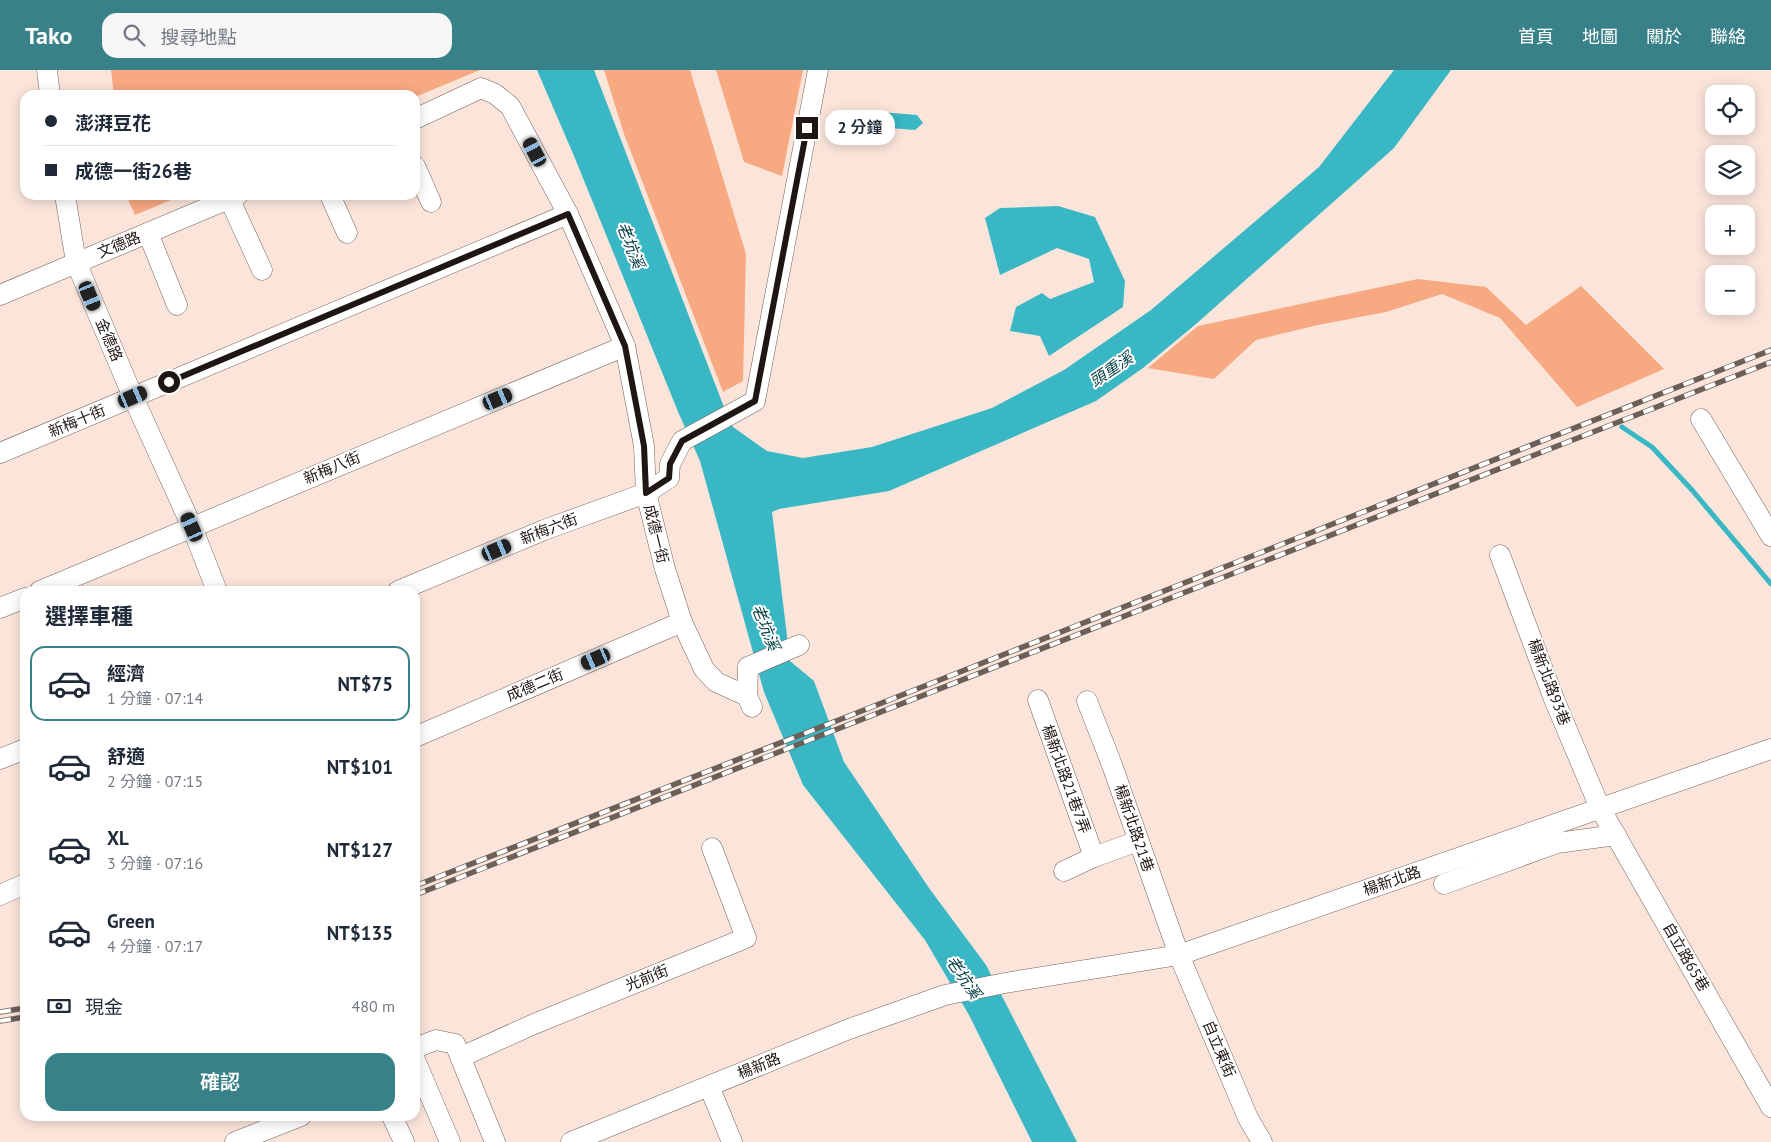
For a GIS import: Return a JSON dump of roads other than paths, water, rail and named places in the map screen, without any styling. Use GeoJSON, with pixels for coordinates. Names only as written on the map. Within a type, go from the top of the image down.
{"type":"FeatureCollection","features":[{"type":"Feature","properties":{"kind":"street"},"geometry":{"type":"LineString","coordinates":[[47,70],[49,90]]}},
{"type":"Feature","properties":{"kind":"street","name":"新梅六街"},"geometry":{"type":"LineString","coordinates":[[410,586],[544,530],[646,493],[669,478],[670,464],[682,441],[755,401],[818,70]]}},
{"type":"Feature","properties":{"kind":"street","name":"成德一街"},"geometry":{"type":"LineString","coordinates":[[420,117],[481,88],[495,94],[510,106],[568,214],[625,346],[644,446],[646,493],[664,569],[682,622],[704,669],[716,682],[750,701],[748,667],[799,646]]}},
{"type":"Feature","properties":{"kind":"street"},"geometry":{"type":"LineString","coordinates":[[420,177],[431,202]]}},
{"type":"Feature","properties":{"kind":"street","name":"金德路"},"geometry":{"type":"LineString","coordinates":[[66,200],[76,262],[133,397],[192,527],[215,586]]}},
{"type":"Feature","properties":{"kind":"street","name":"文德路"},"geometry":{"type":"LineString","coordinates":[[0,295],[227,200]]}},
{"type":"Feature","properties":{"kind":"street"},"geometry":{"type":"LineString","coordinates":[[235,200],[262,270]]}},
{"type":"Feature","properties":{"kind":"street"},"geometry":{"type":"LineString","coordinates":[[332,200],[348,233]]}},
{"type":"Feature","properties":{"kind":"street","name":"新梅十街"},"geometry":{"type":"LineString","coordinates":[[0,453],[568,214]]}},
{"type":"Feature","properties":{"kind":"street"},"geometry":{"type":"LineString","coordinates":[[148,233],[177,305]]}},
{"type":"Feature","properties":{"kind":"street","name":"新梅八街"},"geometry":{"type":"LineString","coordinates":[[52,586],[625,346]]}},
{"type":"Feature","properties":{"kind":"street"},"geometry":{"type":"LineString","coordinates":[[1701,420],[1771,536]]}},
{"type":"Feature","properties":{"kind":"street","name":"楊新北路93巷"},"geometry":{"type":"LineString","coordinates":[[1500,555],[1554,699],[1600,808]]}},
{"type":"Feature","properties":{"kind":"street"},"geometry":{"type":"LineString","coordinates":[[0,608],[20,600]]}},
{"type":"Feature","properties":{"kind":"street","name":"成德二街"},"geometry":{"type":"LineString","coordinates":[[420,735],[682,622]]}},
{"type":"Feature","properties":{"kind":"street","name":"楊新北路21巷7弄"},"geometry":{"type":"LineString","coordinates":[[1038,700],[1094,857]]}},
{"type":"Feature","properties":{"kind":"street","name":"楊新北路21巷"},"geometry":{"type":"LineString","coordinates":[[1087,701],[1179,955]]}},
{"type":"Feature","properties":{"kind":"street","name":"楊新北路"},"geometry":{"type":"LineString","coordinates":[[1005,983],[1179,955],[1771,749]]}},
{"type":"Feature","properties":{"kind":"street"},"geometry":{"type":"LineString","coordinates":[[0,759],[20,751]]}},
{"type":"Feature","properties":{"kind":"street","name":"自立路65巷"},"geometry":{"type":"LineString","coordinates":[[1600,808],[1771,1107]]}},
{"type":"Feature","properties":{"kind":"street"},"geometry":{"type":"LineString","coordinates":[[1444,884],[1557,843],[1616,835]]}},
{"type":"Feature","properties":{"kind":"street"},"geometry":{"type":"LineString","coordinates":[[1064,871],[1094,857],[1138,841]]}},
{"type":"Feature","properties":{"kind":"street","name":"光前街"},"geometry":{"type":"LineString","coordinates":[[460,1057],[534,1024],[746,938],[712,848]]}},
{"type":"Feature","properties":{"kind":"street"},"geometry":{"type":"LineString","coordinates":[[0,895],[20,886]]}},
{"type":"Feature","properties":{"kind":"street","name":"自立東街"},"geometry":{"type":"LineString","coordinates":[[1179,955],[1248,1118],[1262,1142]]}},
{"type":"Feature","properties":{"kind":"street","name":"楊新路"},"geometry":{"type":"LineString","coordinates":[[571,1142],[849,1029],[950,993],[1005,983]]}},
{"type":"Feature","properties":{"kind":"street"},"geometry":{"type":"LineString","coordinates":[[420,1046],[436,1040],[455,1044],[495,1142]]}},
{"type":"Feature","properties":{"kind":"street"},"geometry":{"type":"LineString","coordinates":[[420,1072],[450,1142]]}},
{"type":"Feature","properties":{"kind":"street"},"geometry":{"type":"LineString","coordinates":[[709,1086],[732,1142]]}},
{"type":"Feature","properties":{"kind":"street"},"geometry":{"type":"LineString","coordinates":[[235,1142],[288,1121]]}},
{"type":"Feature","properties":{"kind":"street"},"geometry":{"type":"LineString","coordinates":[[394,1121],[404,1142]]}},
{"type":"Feature","properties":{"kind":"water"},"geometry":{"type":"Polygon","coordinates":[[[537,70],[594,70],[733,427],[767,451],[803,458],[872,447],[992,408],[1064,370],[1151,310],[1319,167],[1394,70],[1451,70],[1394,148],[1196,324],[1143,368],[1096,401],[889,491],[779,509],[772,512],[790,661],[814,681],[844,762],[929,888],[986,965],[1077,1142],[1032,1142],[969,1015],[925,940],[803,785],[764,692],[700,461],[537,70]]]}},
{"type":"Feature","properties":{"kind":"water"},"geometry":{"type":"Polygon","coordinates":[[[855,110],[917,115],[923,123],[915,130],[851,125],[850,118],[855,110]]]}},
{"type":"Feature","properties":{"kind":"water"},"geometry":{"type":"Polygon","coordinates":[[[1058,206],[1095,217],[1125,281],[1123,307],[1049,356],[1040,336],[1010,331],[1016,307],[1042,293],[1050,299],[1094,282],[1089,259],[1057,248],[1000,275],[985,218],[1000,208],[1058,206]]]}},
{"type":"Feature","properties":{"kind":"waterway"},"geometry":{"type":"LineString","coordinates":[[1622,427],[1652,447],[1692,490],[1771,584]]}},
{"type":"Feature","properties":{"kind":"railway"},"geometry":{"type":"LineString","coordinates":[[420,884],[1771,350]]}},
{"type":"Feature","properties":{"kind":"railway"},"geometry":{"type":"LineString","coordinates":[[420,893],[1771,362]]}},
{"type":"Feature","properties":{"kind":"railway"},"geometry":{"type":"LineString","coordinates":[[0,1012],[20,1009]]}},
{"type":"Feature","properties":{"kind":"railway"},"geometry":{"type":"LineString","coordinates":[[0,1021],[20,1018]]}},
{"type":"Feature","properties":{"kind":"water label","name":"老坑溪"},"geometry":{"type":"Point","coordinates":[631,245]}},
{"type":"Feature","properties":{"kind":"water label","name":"頭重溪"},"geometry":{"type":"Point","coordinates":[1111,369]}},
{"type":"Feature","properties":{"kind":"water label","name":"老坑溪"},"geometry":{"type":"Point","coordinates":[766,627]}},
{"type":"Feature","properties":{"kind":"water label","name":"老坑溪"},"geometry":{"type":"Point","coordinates":[964,977]}}]}
